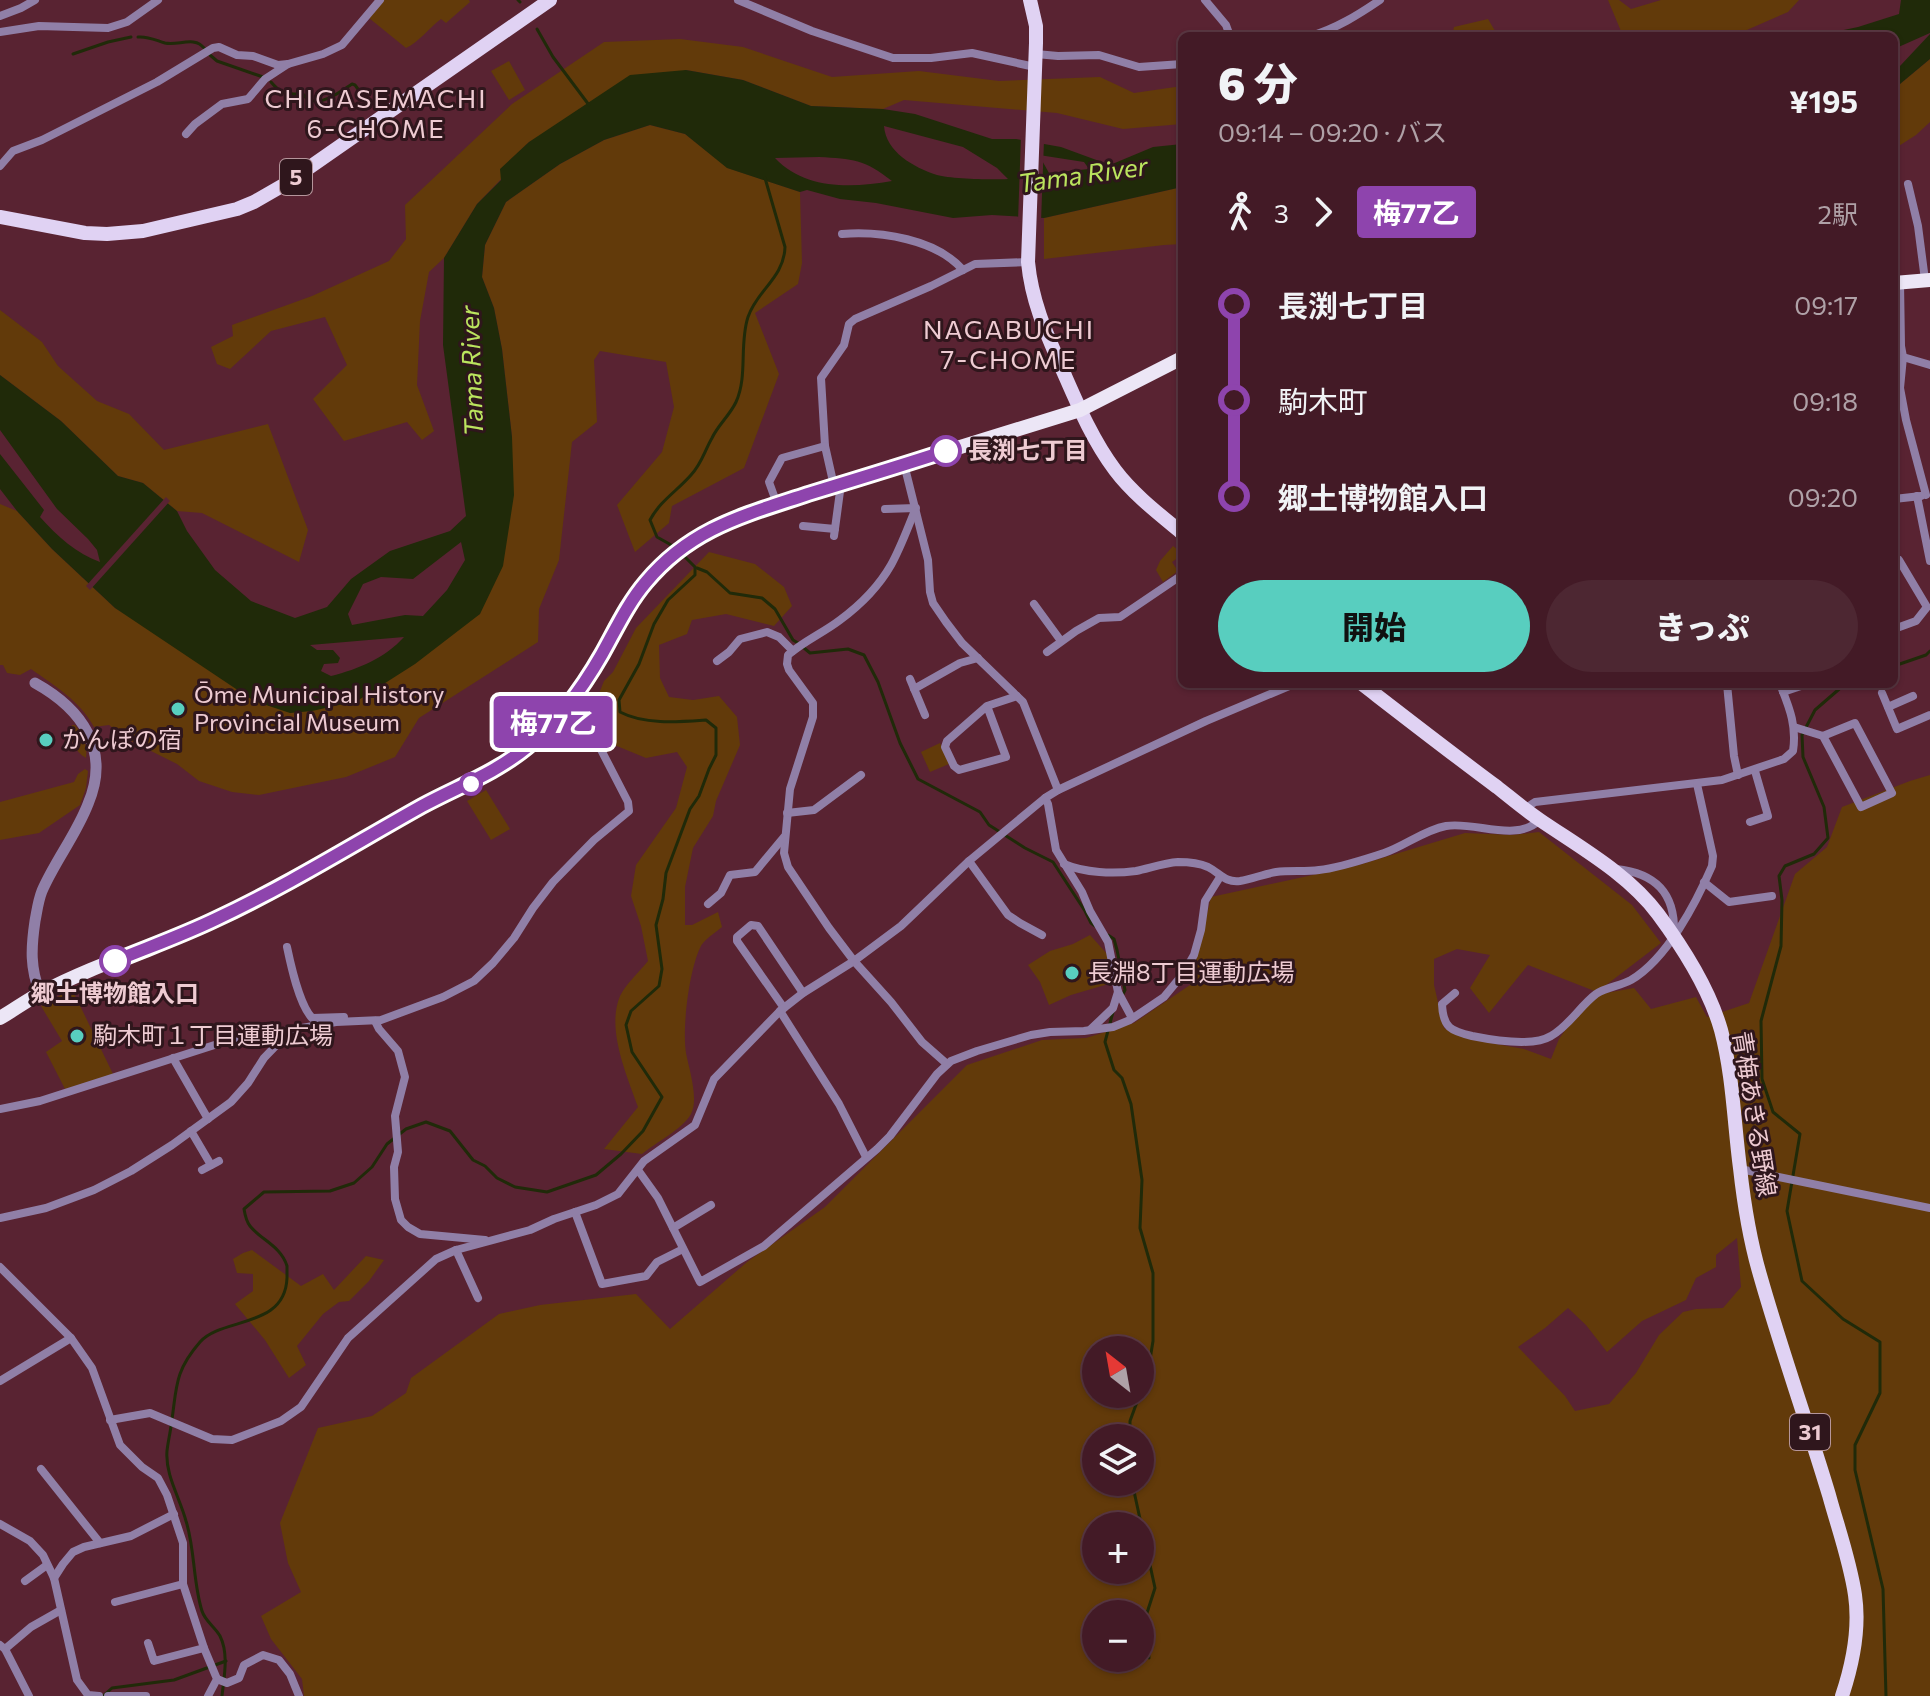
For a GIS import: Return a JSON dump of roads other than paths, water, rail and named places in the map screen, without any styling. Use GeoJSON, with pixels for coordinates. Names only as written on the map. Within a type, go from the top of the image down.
{"type":"FeatureCollection","features":[{"type":"Feature","properties":{"kind":"highway"},"geometry":{"type":"LineString","coordinates":[[1898,282],[1928,280]]}},
{"type":"Feature","properties":{"kind":"highway"},"geometry":{"type":"LineString","coordinates":[[0,1018],[40,993],[216,920],[505,764],[548,728],[569,704],[631,603],[662,565],[690,542],[730,520],[777,504],[1080,410],[1178,360]]}},
{"type":"Feature","properties":{"kind":"main road","name":"5"},"geometry":{"type":"LineString","coordinates":[[0,217],[107,234],[156,229],[237,209],[287,183],[550,0]]}},
{"type":"Feature","properties":{"kind":"main road"},"geometry":{"type":"LineString","coordinates":[[1030,0],[1036,26],[1028,262],[1032,294],[1080,410],[1100,447],[1116,472],[1138,495],[1178,527]]}},
{"type":"Feature","properties":{"kind":"main road","name":"青梅あきる野線"},"geometry":{"type":"LineString","coordinates":[[1367,688],[1540,820],[1610,868],[1635,890],[1655,910],[1674,937],[1707,993],[1721,1029],[1726,1054],[1740,1169],[1760,1276],[1851,1573],[1856,1632],[1850,1672],[1842,1696]]}},
{"type":"Feature","properties":{"kind":"street"},"geometry":{"type":"LineString","coordinates":[[0,16],[35,0]]}},
{"type":"Feature","properties":{"kind":"street"},"geometry":{"type":"LineString","coordinates":[[0,32],[39,26],[108,28],[127,22],[158,0]]}},
{"type":"Feature","properties":{"kind":"street"},"geometry":{"type":"LineString","coordinates":[[0,166],[13,151],[29,146],[157,82],[213,48],[219,47],[231,54],[253,56],[278,65],[323,54],[342,45],[380,0]]}},
{"type":"Feature","properties":{"kind":"street"},"geometry":{"type":"LineString","coordinates":[[738,0],[812,31],[893,58],[931,58],[972,53],[1036,65],[1058,56],[1099,55],[1139,67],[1178,64]]}},
{"type":"Feature","properties":{"kind":"street"},"geometry":{"type":"LineString","coordinates":[[1205,0],[1229,32]]}},
{"type":"Feature","properties":{"kind":"street"},"geometry":{"type":"LineString","coordinates":[[1325,32],[1349,21],[1380,0]]}},
{"type":"Feature","properties":{"kind":"street"},"geometry":{"type":"LineString","coordinates":[[186,134],[222,104],[248,99],[265,79],[288,64]]}},
{"type":"Feature","properties":{"kind":"street"},"geometry":{"type":"LineString","coordinates":[[1908,184],[1928,280]]}},
{"type":"Feature","properties":{"kind":"street"},"geometry":{"type":"LineString","coordinates":[[842,234],[861,232],[904,239],[946,253],[963,270]]}},
{"type":"Feature","properties":{"kind":"street"},"geometry":{"type":"LineString","coordinates":[[803,526],[834,533],[838,485],[825,446],[821,378],[844,345],[849,324],[975,264],[1028,262]]}},
{"type":"Feature","properties":{"kind":"street"},"geometry":{"type":"LineString","coordinates":[[1898,298],[1903,357],[1900,388],[1924,495],[1930,561]]}},
{"type":"Feature","properties":{"kind":"street"},"geometry":{"type":"LineString","coordinates":[[1903,357],[1930,365]]}},
{"type":"Feature","properties":{"kind":"street"},"geometry":{"type":"LineString","coordinates":[[777,504],[769,482],[782,458],[825,446]]}},
{"type":"Feature","properties":{"kind":"street"},"geometry":{"type":"LineString","coordinates":[[904,464],[928,560],[933,603],[948,626],[1023,702],[1058,790]]}},
{"type":"Feature","properties":{"kind":"street"},"geometry":{"type":"LineString","coordinates":[[1898,498],[1924,495]]}},
{"type":"Feature","properties":{"kind":"street"},"geometry":{"type":"LineString","coordinates":[[885,509],[916,508]]}},
{"type":"Feature","properties":{"kind":"street"},"geometry":{"type":"LineString","coordinates":[[916,508],[890,566],[861,603],[788,655],[789,670],[813,703],[813,717],[790,789],[784,853],[788,867],[854,961],[922,1042],[947,1064]]}},
{"type":"Feature","properties":{"kind":"street"},"geometry":{"type":"LineString","coordinates":[[1898,628],[1916,621],[1928,606],[1900,572],[1899,560]]}},
{"type":"Feature","properties":{"kind":"street"},"geometry":{"type":"LineString","coordinates":[[1047,652],[1099,618],[1120,617],[1178,578]]}},
{"type":"Feature","properties":{"kind":"street"},"geometry":{"type":"LineString","coordinates":[[1034,604],[1061,641]]}},
{"type":"Feature","properties":{"kind":"street"},"geometry":{"type":"LineString","coordinates":[[717,661],[740,639],[767,632],[796,648]]}},
{"type":"Feature","properties":{"kind":"street"},"geometry":{"type":"LineString","coordinates":[[914,689],[960,663],[978,658]]}},
{"type":"Feature","properties":{"kind":"street"},"geometry":{"type":"LineString","coordinates":[[910,679],[925,715]]}},
{"type":"Feature","properties":{"kind":"street"},"geometry":{"type":"LineString","coordinates":[[35,683],[56,695],[86,727],[91,737],[95,765],[87,808],[46,883],[38,904],[31,956],[40,993]]}},
{"type":"Feature","properties":{"kind":"street"},"geometry":{"type":"LineString","coordinates":[[110,1420],[150,1413],[212,1439],[232,1440],[281,1421],[301,1407],[348,1338],[436,1259],[456,1250],[530,1230],[618,1194],[644,1161],[695,1125],[714,1079],[782,1010],[901,926],[969,861],[1045,798],[1180,733],[1285,688]]}},
{"type":"Feature","properties":{"kind":"street"},"geometry":{"type":"LineString","coordinates":[[1727,688],[1738,775]]}},
{"type":"Feature","properties":{"kind":"street"},"geometry":{"type":"LineString","coordinates":[[1526,808],[1535,802],[1722,780],[1755,771],[1789,756],[1793,751],[1796,727],[1781,688]]}},
{"type":"Feature","properties":{"kind":"street"},"geometry":{"type":"LineString","coordinates":[[1882,693],[1897,729],[1930,715]]}},
{"type":"Feature","properties":{"kind":"street"},"geometry":{"type":"LineString","coordinates":[[987,706],[1006,757],[959,770],[945,747],[947,741],[987,706],[1017,696]]}},
{"type":"Feature","properties":{"kind":"street"},"geometry":{"type":"LineString","coordinates":[[1888,707],[1913,696]]}},
{"type":"Feature","properties":{"kind":"street"},"geometry":{"type":"LineString","coordinates":[[0,1109],[40,1101],[227,1041],[336,1022],[375,1021],[430,1003],[481,976],[504,952],[553,882],[594,840],[629,811],[628,802],[596,740],[569,704]]}},
{"type":"Feature","properties":{"kind":"street"},"geometry":{"type":"LineString","coordinates":[[1796,727],[1823,736],[1855,723],[1892,793],[1861,807],[1823,736]]}},
{"type":"Feature","properties":{"kind":"street"},"geometry":{"type":"LineString","coordinates":[[1750,822],[1768,816],[1755,771]]}},
{"type":"Feature","properties":{"kind":"street"},"geometry":{"type":"LineString","coordinates":[[787,813],[814,810],[861,775]]}},
{"type":"Feature","properties":{"kind":"street"},"geometry":{"type":"LineString","coordinates":[[1455,993],[1442,1004],[1442,1015],[1449,1029],[1492,1040],[1538,1041],[1551,1036],[1598,993],[1632,979],[1653,962],[1674,937],[1712,866],[1713,856],[1697,784]]}},
{"type":"Feature","properties":{"kind":"street"},"geometry":{"type":"LineString","coordinates":[[1045,798],[1056,850],[1108,941],[1118,992],[1132,1018]]}},
{"type":"Feature","properties":{"kind":"street"},"geometry":{"type":"LineString","coordinates":[[1064,864],[1076,869],[1116,873],[1192,862],[1212,869],[1220,877],[1231,881],[1285,871],[1320,870],[1382,853],[1435,829],[1459,825],[1522,830],[1540,820]]}},
{"type":"Feature","properties":{"kind":"street"},"geometry":{"type":"LineString","coordinates":[[708,904],[721,893],[730,875],[755,872],[785,836]]}},
{"type":"Feature","properties":{"kind":"street"},"geometry":{"type":"LineString","coordinates":[[969,861],[1008,915],[1042,935]]}},
{"type":"Feature","properties":{"kind":"street"},"geometry":{"type":"LineString","coordinates":[[638,1170],[658,1198],[700,1282],[764,1246],[890,1136],[947,1064],[977,1051],[1031,1035],[1113,1027],[1164,997],[1183,974],[1197,947],[1205,901],[1220,877]]}},
{"type":"Feature","properties":{"kind":"street"},"geometry":{"type":"LineString","coordinates":[[1704,882],[1729,902],[1772,896]]}},
{"type":"Feature","properties":{"kind":"street"},"geometry":{"type":"LineString","coordinates":[[803,993],[758,926],[751,925],[737,937],[839,1104],[866,1157]]}},
{"type":"Feature","properties":{"kind":"street"},"geometry":{"type":"LineString","coordinates":[[287,947],[295,982],[312,1018],[355,1017],[361,1022]]}},
{"type":"Feature","properties":{"kind":"street"},"geometry":{"type":"LineString","coordinates":[[1088,1031],[1113,1008],[1118,992]]}},
{"type":"Feature","properties":{"kind":"street"},"geometry":{"type":"LineString","coordinates":[[375,1021],[398,1051],[405,1077],[395,1116],[398,1143],[394,1167],[395,1199],[401,1220],[420,1234],[493,1240]]}},
{"type":"Feature","properties":{"kind":"street"},"geometry":{"type":"LineString","coordinates":[[0,1218],[46,1208],[94,1190],[131,1171],[231,1102],[264,1058],[291,1030]]}},
{"type":"Feature","properties":{"kind":"street"},"geometry":{"type":"LineString","coordinates":[[173,1058],[208,1119]]}},
{"type":"Feature","properties":{"kind":"street"},"geometry":{"type":"LineString","coordinates":[[191,1131],[211,1165]]}},
{"type":"Feature","properties":{"kind":"street"},"geometry":{"type":"LineString","coordinates":[[1740,1169],[1930,1208]]}},
{"type":"Feature","properties":{"kind":"street"},"geometry":{"type":"LineString","coordinates":[[673,1228],[711,1205]]}},
{"type":"Feature","properties":{"kind":"street"},"geometry":{"type":"LineString","coordinates":[[575,1212],[602,1284],[646,1276],[657,1262],[683,1249]]}},
{"type":"Feature","properties":{"kind":"street"},"geometry":{"type":"LineString","coordinates":[[456,1250],[478,1298]]}},
{"type":"Feature","properties":{"kind":"street"},"geometry":{"type":"LineString","coordinates":[[0,1267],[71,1338],[92,1368],[120,1445],[158,1478],[183,1543],[183,1584],[204,1648],[217,1675],[208,1696]]}},
{"type":"Feature","properties":{"kind":"street"},"geometry":{"type":"LineString","coordinates":[[0,1381],[71,1338]]}},
{"type":"Feature","properties":{"kind":"street"},"geometry":{"type":"LineString","coordinates":[[41,1469],[100,1543]]}},
{"type":"Feature","properties":{"kind":"street"},"geometry":{"type":"LineString","coordinates":[[54,1578],[73,1552],[131,1536],[174,1514]]}},
{"type":"Feature","properties":{"kind":"street"},"geometry":{"type":"LineString","coordinates":[[0,1524],[30,1541],[43,1555],[54,1578],[77,1680],[88,1695],[99,1696]]}},
{"type":"Feature","properties":{"kind":"street"},"geometry":{"type":"LineString","coordinates":[[25,1581],[47,1565]]}},
{"type":"Feature","properties":{"kind":"street"},"geometry":{"type":"LineString","coordinates":[[115,1602],[183,1584]]}},
{"type":"Feature","properties":{"kind":"street"},"geometry":{"type":"LineString","coordinates":[[29,1696],[3,1647],[61,1610]]}},
{"type":"Feature","properties":{"kind":"street"},"geometry":{"type":"LineString","coordinates":[[148,1643],[154,1661],[204,1648]]}},
{"type":"Feature","properties":{"kind":"street"},"geometry":{"type":"LineString","coordinates":[[217,1675],[239,1678],[244,1665],[263,1655],[279,1660],[290,1674],[299,1696]]}},
{"type":"Feature","properties":{"kind":"street"},"geometry":{"type":"LineString","coordinates":[[110,1696],[146,1696]]}},
{"type":"Feature","properties":{"kind":"water"},"geometry":{"type":"Polygon","coordinates":[[[1901,0],[1930,0],[1930,33],[1898,47],[1898,32],[1834,32],[1858,27],[1899,14],[1901,0]]]}},
{"type":"Feature","properties":{"kind":"water"},"geometry":{"type":"Polygon","coordinates":[[[1930,34],[1930,59],[1898,86],[1900,66],[1930,34]]]}},
{"type":"Feature","properties":{"kind":"water","name":"Tama River"},"geometry":{"type":"Polygon","coordinates":[[[686,70],[743,80],[811,106],[883,109],[915,114],[992,139],[1016,139],[1061,147],[1110,165],[1153,147],[1178,144],[1178,188],[1044,218],[992,215],[953,218],[840,199],[807,190],[800,192],[727,168],[685,134],[650,125],[604,140],[560,164],[506,202],[485,245],[482,277],[494,308],[502,349],[512,437],[514,495],[503,566],[480,614],[415,664],[357,701],[290,713],[254,701],[115,608],[52,549],[0,489],[0,454],[44,510],[40,517],[75,549],[100,562],[97,550],[57,509],[0,430],[0,375],[61,421],[118,476],[143,483],[177,511],[187,531],[215,570],[251,601],[295,618],[327,607],[351,579],[390,551],[450,531],[466,516],[443,345],[444,258],[477,204],[501,180],[500,169],[529,142],[630,75],[686,70]],[[884,126],[895,151],[919,168],[952,177],[1008,179],[997,168],[963,147],[884,126]],[[1039,155],[1049,173],[1089,169],[1084,162],[1039,155]],[[819,157],[775,158],[800,176],[830,184],[861,185],[892,181],[866,164],[819,157]],[[461,542],[413,579],[381,577],[363,584],[348,614],[352,625],[405,615],[423,616],[447,590],[465,560],[461,542]],[[404,637],[310,645],[317,650],[333,650],[340,658],[338,663],[324,664],[321,671],[331,676],[371,662],[404,637]]]}},
{"type":"Feature","properties":{"kind":"waterway"},"geometry":{"type":"LineString","coordinates":[[537,29],[553,57],[589,105]]}},
{"type":"Feature","properties":{"kind":"waterway"},"geometry":{"type":"LineString","coordinates":[[73,54],[131,37]]}},
{"type":"Feature","properties":{"kind":"waterway"},"geometry":{"type":"LineString","coordinates":[[138,37],[168,43],[193,42],[205,49]]}},
{"type":"Feature","properties":{"kind":"waterway"},"geometry":{"type":"LineString","coordinates":[[210,55],[217,61],[263,77]]}},
{"type":"Feature","properties":{"kind":"waterway"},"geometry":{"type":"LineString","coordinates":[[271,82],[283,92],[304,95],[315,101],[332,96],[352,84],[368,103]]}},
{"type":"Feature","properties":{"kind":"waterway"},"geometry":{"type":"LineString","coordinates":[[673,546],[657,537],[650,520],[695,471],[736,402],[742,382],[748,317],[783,258],[785,247],[765,178]]}},
{"type":"Feature","properties":{"kind":"waterway"},"geometry":{"type":"LineString","coordinates":[[222,1696],[225,1666],[223,1643],[202,1611],[189,1532],[171,1478],[167,1451],[178,1382],[191,1353],[210,1334],[264,1314],[276,1306],[284,1294],[287,1278],[284,1259],[250,1226],[244,1209],[264,1192],[330,1191],[354,1183],[372,1167],[387,1144],[406,1129],[426,1122],[450,1131],[473,1160],[497,1178],[515,1187],[547,1192],[596,1175],[643,1131],[662,1097],[632,1052],[626,1025],[631,1011],[659,986],[662,969],[656,925],[666,873],[690,809],[699,796],[716,755],[716,728],[706,720],[662,722],[640,719],[620,712],[619,700],[668,600],[695,575],[695,567],[682,554]]}},
{"type":"Feature","properties":{"kind":"waterway"},"geometry":{"type":"LineString","coordinates":[[697,568],[707,572],[730,593],[762,598],[775,609],[793,640],[798,643]]}},
{"type":"Feature","properties":{"kind":"waterway"},"geometry":{"type":"LineString","coordinates":[[804,648],[810,653],[848,649],[864,655],[918,779],[980,812],[989,825],[1053,862],[1095,926]]}},
{"type":"Feature","properties":{"kind":"waterway"},"geometry":{"type":"LineString","coordinates":[[1898,665],[1930,651]]}},
{"type":"Feature","properties":{"kind":"waterway"},"geometry":{"type":"LineString","coordinates":[[1840,688],[1815,710],[1802,735],[1803,757],[1824,807],[1828,838],[1814,854],[1785,866],[1779,876],[1781,946],[1761,1021],[1762,1079],[1773,1112],[1800,1134],[1787,1211],[1802,1281],[1843,1319],[1880,1342],[1880,1393],[1855,1445],[1855,1470],[1883,1589],[1886,1696]]}},
{"type":"Feature","properties":{"kind":"waterway"},"geometry":{"type":"LineString","coordinates":[[1108,935],[1114,939],[1117,950],[1125,990],[1123,994]]}},
{"type":"Feature","properties":{"kind":"waterway"},"geometry":{"type":"LineString","coordinates":[[1113,1012],[1105,1042],[1114,1070],[1122,1078],[1131,1104],[1142,1180],[1140,1228],[1153,1273],[1153,1341],[1148,1372],[1130,1424]]}},
{"type":"Feature","properties":{"kind":"waterway"},"geometry":{"type":"LineString","coordinates":[[1135,1496],[1155,1588],[1151,1600]]}},
{"type":"Feature","properties":{"kind":"waterway"},"geometry":{"type":"LineString","coordinates":[[103,1696],[112,1688],[174,1680],[226,1661]]}},
{"type":"Feature","properties":{"kind":"place","name":"長渕七丁目"},"geometry":{"type":"Point","coordinates":[946,451]}},
{"type":"Feature","properties":{"kind":"place","name":"Ōme Municipal History Provincial Museum"},"geometry":{"type":"Point","coordinates":[178,709]}},
{"type":"Feature","properties":{"kind":"place","name":"かんぽの宿"},"geometry":{"type":"Point","coordinates":[46,740]}},
{"type":"Feature","properties":{"kind":"place","name":"郷土博物館入口"},"geometry":{"type":"Point","coordinates":[115,961]}},
{"type":"Feature","properties":{"kind":"place","name":"長淵8丁目運動広場"},"geometry":{"type":"Point","coordinates":[1072,973]}},
{"type":"Feature","properties":{"kind":"place","name":"駒木町１丁目運動広場"},"geometry":{"type":"Point","coordinates":[77,1036]}},
{"type":"Feature","properties":{"kind":"district","name":"CHIGASEMACHI 6-CHOME"},"geometry":{"type":"Point","coordinates":[376,114]}},
{"type":"Feature","properties":{"kind":"district","name":"NAGABUCHI 7-CHOME"},"geometry":{"type":"Point","coordinates":[1009,345]}}]}
